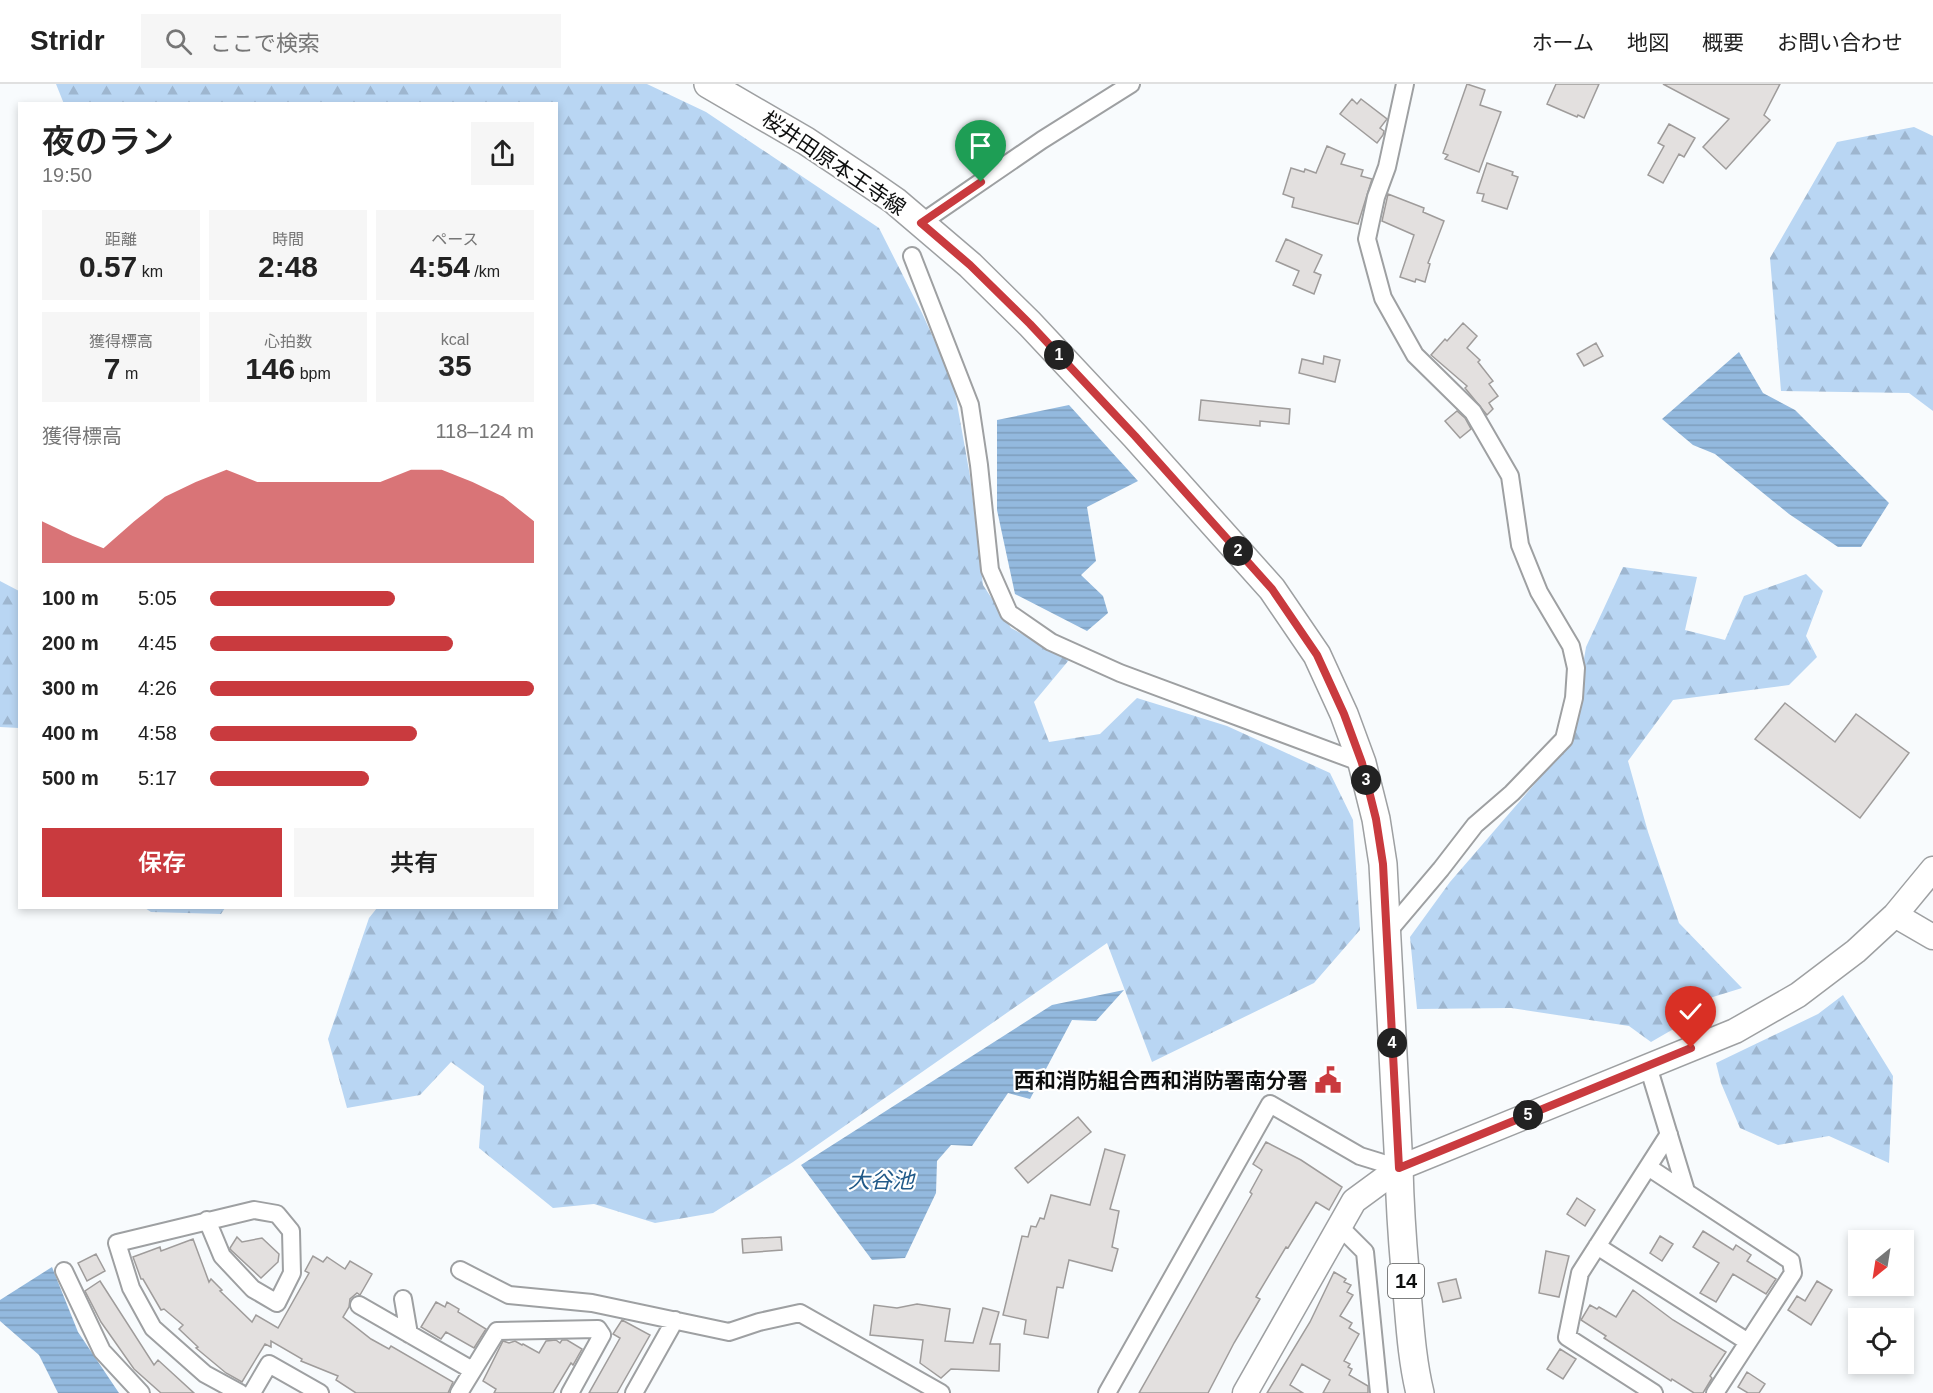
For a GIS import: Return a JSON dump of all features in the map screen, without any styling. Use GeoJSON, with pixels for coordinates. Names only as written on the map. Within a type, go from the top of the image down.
{"type":"FeatureCollection","features":[{"type":"Feature","properties":{"kind":"main road","name":"桜井田原本王寺線"},"geometry":{"type":"LineString","coordinates":[[708,84],[806,141],[895,201],[970,265],[1030,324],[1135,436],[1272,589],[1317,655],[1344,714],[1362,763],[1376,819],[1383,864],[1400,1212],[1411,1336],[1420,1393]]}},
{"type":"Feature","properties":{"kind":"main road"},"geometry":{"type":"LineString","coordinates":[[1245,1393],[1354,1201],[1399,1168],[1735,1031],[1798,995],[1857,951],[1895,915],[1933,869]]}},
{"type":"Feature","properties":{"kind":"main road"},"geometry":{"type":"LineString","coordinates":[[1895,915],[1933,937]]}},
{"type":"Feature","properties":{"kind":"street"},"geometry":{"type":"LineString","coordinates":[[921,223],[1042,140],[1131,84]]}},
{"type":"Feature","properties":{"kind":"street"},"geometry":{"type":"LineString","coordinates":[[1386,934],[1475,825],[1512,793],[1564,740],[1574,698],[1576,668],[1571,646],[1539,592],[1520,545],[1510,476],[1495,447],[1473,412],[1415,355],[1383,298],[1367,239],[1376,197],[1387,167],[1405,84]]}},
{"type":"Feature","properties":{"kind":"street"},"geometry":{"type":"LineString","coordinates":[[912,256],[970,405],[980,465],[990,570],[1009,613],[1051,642],[1120,673],[1362,763]]}},
{"type":"Feature","properties":{"kind":"street"},"geometry":{"type":"LineString","coordinates":[[1648,1066],[1686,1191]]}},
{"type":"Feature","properties":{"kind":"street"},"geometry":{"type":"LineString","coordinates":[[1107,1393],[1270,1104],[1360,1156],[1399,1168]]}},
{"type":"Feature","properties":{"kind":"street"},"geometry":{"type":"LineString","coordinates":[[1654,1393],[1567,1337],[1580,1273],[1669,1134]]}},
{"type":"Feature","properties":{"kind":"street"},"geometry":{"type":"LineString","coordinates":[[1648,1167],[1791,1261],[1793,1273],[1715,1393]]}},
{"type":"Feature","properties":{"kind":"street"},"geometry":{"type":"LineString","coordinates":[[207,1220],[222,1256],[253,1289],[277,1303],[292,1273],[291,1231],[278,1214],[254,1210],[207,1220],[117,1243],[130,1288],[153,1328],[205,1374],[240,1393]]}},
{"type":"Feature","properties":{"kind":"street"},"geometry":{"type":"LineString","coordinates":[[1340,1226],[1365,1252],[1379,1393]]}},
{"type":"Feature","properties":{"kind":"street"},"geometry":{"type":"LineString","coordinates":[[1597,1246],[1748,1342]]}},
{"type":"Feature","properties":{"kind":"street"},"geometry":{"type":"LineString","coordinates":[[460,1269],[509,1295],[592,1303],[729,1332],[800,1312],[941,1393]]}},
{"type":"Feature","properties":{"kind":"street"},"geometry":{"type":"LineString","coordinates":[[64,1271],[102,1351],[141,1393]]}},
{"type":"Feature","properties":{"kind":"street"},"geometry":{"type":"LineString","coordinates":[[403,1299],[409,1334]]}},
{"type":"Feature","properties":{"kind":"street"},"geometry":{"type":"LineString","coordinates":[[359,1305],[472,1370]]}},
{"type":"Feature","properties":{"kind":"street"},"geometry":{"type":"LineString","coordinates":[[634,1393],[675,1320]]}},
{"type":"Feature","properties":{"kind":"street"},"geometry":{"type":"LineString","coordinates":[[459,1393],[497,1331],[598,1329],[602,1335],[570,1393]]}},
{"type":"Feature","properties":{"kind":"street"},"geometry":{"type":"LineString","coordinates":[[252,1393],[269,1364],[320,1393]]}},
{"type":"Feature","properties":{"kind":"green space"},"geometry":{"type":"Polygon","coordinates":[[[56,84],[647,84],[706,112],[879,228],[953,381],[970,476],[983,585],[1011,628],[1069,660],[1034,702],[1049,742],[1100,734],[1137,698],[1227,726],[1330,773],[1353,820],[1360,930],[1314,983],[1152,1062],[1107,943],[793,1162],[713,1213],[655,1223],[594,1204],[553,1208],[479,1148],[484,1086],[451,1062],[420,1095],[347,1108],[328,1039],[369,918],[376,909],[558,909],[558,102],[63,102],[56,84]]]}},
{"type":"Feature","properties":{"kind":"green space"},"geometry":{"type":"Polygon","coordinates":[[[1914,127],[1933,136],[1933,411],[1909,393],[1781,391],[1770,258],[1837,142],[1914,127]]]}},
{"type":"Feature","properties":{"kind":"green space"},"geometry":{"type":"Polygon","coordinates":[[[1623,567],[1697,577],[1685,630],[1725,640],[1744,596],[1806,574],[1823,591],[1806,636],[1817,657],[1789,685],[1673,700],[1628,761],[1648,832],[1679,923],[1742,988],[1687,1005],[1677,1027],[1651,1042],[1629,1026],[1511,1008],[1417,1009],[1410,937],[1450,882],[1570,743],[1586,647],[1623,567]]]}},
{"type":"Feature","properties":{"kind":"green space"},"geometry":{"type":"Polygon","coordinates":[[[0,581],[18,590],[18,728],[0,727],[0,581]]]}},
{"type":"Feature","properties":{"kind":"green space"},"geometry":{"type":"Polygon","coordinates":[[[146,909],[224,909],[221,914],[151,912],[146,909]]]}},
{"type":"Feature","properties":{"kind":"green space"},"geometry":{"type":"Polygon","coordinates":[[[1843,995],[1893,1076],[1889,1163],[1829,1136],[1778,1145],[1740,1128],[1721,1083],[1716,1063],[1818,1014],[1843,995]]]}},
{"type":"Feature","properties":{"kind":"water"},"geometry":{"type":"Polygon","coordinates":[[[1739,352],[1763,393],[1795,410],[1889,503],[1861,547],[1838,547],[1789,514],[1715,454],[1693,445],[1662,419],[1739,352]]]}},
{"type":"Feature","properties":{"kind":"water"},"geometry":{"type":"Polygon","coordinates":[[[1069,405],[1138,481],[1087,507],[1096,561],[1081,575],[1103,596],[1108,613],[1087,631],[1015,594],[997,510],[997,420],[1069,405]]]}},
{"type":"Feature","properties":{"kind":"water","name":"大谷池"},"geometry":{"type":"Polygon","coordinates":[[[1124,990],[1096,1021],[1072,1020],[1030,1099],[1008,1093],[972,1146],[951,1145],[937,1161],[936,1193],[905,1258],[872,1260],[801,1165],[1052,1005],[1124,990]]]}},
{"type":"Feature","properties":{"kind":"water"},"geometry":{"type":"Polygon","coordinates":[[[52,1267],[78,1332],[119,1393],[58,1393],[39,1355],[0,1321],[0,1300],[52,1267]]]}},
{"type":"Feature","properties":{"kind":"building"},"geometry":{"type":"Polygon","coordinates":[[[1467,84],[1485,90],[1480,105],[1501,112],[1479,172],[1445,159],[1448,155],[1443,153],[1467,84]]]}},
{"type":"Feature","properties":{"kind":"building"},"geometry":{"type":"Polygon","coordinates":[[[1556,84],[1599,84],[1584,118],[1547,104],[1556,84]]]}},
{"type":"Feature","properties":{"kind":"building"},"geometry":{"type":"Polygon","coordinates":[[[1663,84],[1780,84],[1764,115],[1770,120],[1726,169],[1703,147],[1729,119],[1663,84]]]}},
{"type":"Feature","properties":{"kind":"building"},"geometry":{"type":"Polygon","coordinates":[[[1352,99],[1357,104],[1361,99],[1387,119],[1380,128],[1384,131],[1377,143],[1340,114],[1352,99]]]}},
{"type":"Feature","properties":{"kind":"building"},"geometry":{"type":"Polygon","coordinates":[[[1669,124],[1695,138],[1684,157],[1679,154],[1663,183],[1648,175],[1664,146],[1658,143],[1669,124]]]}},
{"type":"Feature","properties":{"kind":"building"},"geometry":{"type":"Polygon","coordinates":[[[1327,146],[1345,154],[1341,164],[1363,170],[1361,176],[1372,179],[1358,224],[1292,207],[1294,198],[1283,194],[1291,168],[1316,173],[1327,146]]]}},
{"type":"Feature","properties":{"kind":"building"},"geometry":{"type":"Polygon","coordinates":[[[1487,163],[1513,172],[1512,175],[1518,177],[1507,209],[1482,201],[1484,194],[1477,193],[1487,163]]]}},
{"type":"Feature","properties":{"kind":"building"},"geometry":{"type":"Polygon","coordinates":[[[1388,194],[1424,208],[1423,212],[1444,221],[1428,263],[1430,264],[1425,282],[1416,279],[1415,282],[1400,277],[1414,235],[1382,221],[1388,194]]]}},
{"type":"Feature","properties":{"kind":"building"},"geometry":{"type":"Polygon","coordinates":[[[1286,239],[1322,255],[1314,272],[1321,275],[1314,294],[1293,285],[1299,271],[1276,261],[1286,239]]]}},
{"type":"Feature","properties":{"kind":"building"},"geometry":{"type":"Polygon","coordinates":[[[1463,323],[1477,336],[1467,348],[1480,360],[1478,362],[1493,381],[1489,384],[1498,396],[1489,403],[1493,409],[1487,415],[1465,388],[1467,386],[1431,355],[1463,323]]]}},
{"type":"Feature","properties":{"kind":"building"},"geometry":{"type":"Polygon","coordinates":[[[1596,343],[1603,356],[1584,366],[1577,354],[1596,343]]]}},
{"type":"Feature","properties":{"kind":"building"},"geometry":{"type":"Polygon","coordinates":[[[1324,356],[1340,360],[1335,382],[1299,373],[1302,359],[1323,364],[1324,356]]]}},
{"type":"Feature","properties":{"kind":"building"},"geometry":{"type":"Polygon","coordinates":[[[1201,400],[1290,409],[1289,424],[1260,421],[1260,426],[1199,420],[1201,400]]]}},
{"type":"Feature","properties":{"kind":"building"},"geometry":{"type":"Polygon","coordinates":[[[1457,411],[1465,418],[1471,429],[1460,438],[1445,421],[1457,411]]]}},
{"type":"Feature","properties":{"kind":"building"},"geometry":{"type":"Polygon","coordinates":[[[1785,703],[1835,742],[1856,714],[1909,753],[1860,818],[1755,739],[1785,703]]]}},
{"type":"Feature","properties":{"kind":"building"},"geometry":{"type":"Polygon","coordinates":[[[1078,1117],[1091,1132],[1028,1183],[1015,1168],[1078,1117]]]}},
{"type":"Feature","properties":{"kind":"building"},"geometry":{"type":"Polygon","coordinates":[[[1266,1142],[1301,1160],[1342,1187],[1329,1210],[1316,1202],[1288,1248],[1286,1247],[1256,1297],[1260,1299],[1208,1393],[1139,1393],[1252,1194],[1250,1192],[1262,1170],[1253,1164],[1266,1142]]]}},
{"type":"Feature","properties":{"kind":"building"},"geometry":{"type":"Polygon","coordinates":[[[1105,1149],[1125,1155],[1110,1209],[1119,1211],[1112,1247],[1118,1249],[1112,1271],[1069,1260],[1063,1288],[1057,1287],[1048,1338],[1024,1334],[1026,1320],[1003,1315],[1022,1236],[1028,1237],[1031,1226],[1036,1227],[1040,1218],[1044,1219],[1051,1195],[1090,1205],[1105,1149]]]}},
{"type":"Feature","properties":{"kind":"building"},"geometry":{"type":"Polygon","coordinates":[[[1577,1198],[1595,1210],[1585,1226],[1567,1214],[1577,1198]]]}},
{"type":"Feature","properties":{"kind":"building"},"geometry":{"type":"Polygon","coordinates":[[[1703,1231],[1733,1250],[1736,1245],[1751,1255],[1747,1261],[1776,1279],[1766,1294],[1733,1274],[1716,1302],[1700,1293],[1719,1263],[1693,1247],[1703,1231]]]}},
{"type":"Feature","properties":{"kind":"building"},"geometry":{"type":"Polygon","coordinates":[[[1660,1236],[1673,1244],[1662,1261],[1650,1253],[1660,1236]]]}},
{"type":"Feature","properties":{"kind":"building"},"geometry":{"type":"Polygon","coordinates":[[[237,1237],[242,1242],[262,1238],[279,1254],[278,1262],[261,1278],[231,1250],[237,1237]]]}},
{"type":"Feature","properties":{"kind":"building"},"geometry":{"type":"Polygon","coordinates":[[[781,1237],[782,1250],[743,1253],[742,1239],[781,1237]]]}},
{"type":"Feature","properties":{"kind":"building"},"geometry":{"type":"Polygon","coordinates":[[[193,1239],[209,1282],[211,1279],[252,1322],[256,1315],[278,1328],[309,1273],[305,1271],[313,1256],[323,1262],[327,1257],[345,1269],[350,1261],[372,1274],[360,1295],[357,1293],[350,1299],[349,1307],[343,1317],[371,1339],[389,1349],[391,1346],[453,1382],[448,1393],[356,1393],[336,1380],[338,1376],[301,1361],[302,1359],[271,1341],[271,1347],[265,1344],[242,1382],[226,1373],[196,1348],[198,1347],[179,1329],[183,1325],[164,1309],[161,1310],[141,1279],[133,1257],[160,1247],[161,1251],[193,1239]]]}},
{"type":"Feature","properties":{"kind":"building"},"geometry":{"type":"Polygon","coordinates":[[[1546,1251],[1569,1256],[1559,1297],[1539,1293],[1546,1251]]]}},
{"type":"Feature","properties":{"kind":"building"},"geometry":{"type":"Polygon","coordinates":[[[96,1254],[105,1271],[87,1281],[78,1263],[96,1254]]]}},
{"type":"Feature","properties":{"kind":"building"},"geometry":{"type":"Polygon","coordinates":[[[1334,1272],[1346,1279],[1344,1282],[1351,1285],[1347,1292],[1353,1295],[1340,1316],[1352,1323],[1349,1328],[1359,1334],[1344,1361],[1350,1364],[1348,1367],[1352,1369],[1349,1375],[1368,1386],[1368,1393],[1323,1393],[1330,1380],[1302,1364],[1290,1385],[1303,1393],[1267,1393],[1310,1322],[1334,1272]]]}},
{"type":"Feature","properties":{"kind":"building"},"geometry":{"type":"Polygon","coordinates":[[[1456,1279],[1461,1298],[1443,1302],[1438,1283],[1456,1279]]]}},
{"type":"Feature","properties":{"kind":"building"},"geometry":{"type":"Polygon","coordinates":[[[100,1281],[154,1365],[158,1360],[194,1393],[161,1393],[134,1369],[101,1322],[85,1291],[100,1281]]]}},
{"type":"Feature","properties":{"kind":"building"},"geometry":{"type":"Polygon","coordinates":[[[1817,1281],[1832,1290],[1811,1325],[1788,1310],[1797,1296],[1805,1301],[1817,1281]]]}},
{"type":"Feature","properties":{"kind":"building"},"geometry":{"type":"Polygon","coordinates":[[[1633,1290],[1673,1320],[1726,1352],[1710,1376],[1712,1378],[1703,1393],[1694,1393],[1672,1379],[1671,1381],[1604,1338],[1606,1336],[1581,1320],[1590,1305],[1597,1309],[1599,1307],[1616,1317],[1633,1290]]]}},
{"type":"Feature","properties":{"kind":"building"},"geometry":{"type":"Polygon","coordinates":[[[436,1302],[445,1307],[447,1302],[459,1309],[458,1312],[486,1329],[474,1348],[446,1332],[441,1339],[421,1327],[436,1302]]]}},
{"type":"Feature","properties":{"kind":"building"},"geometry":{"type":"Polygon","coordinates":[[[917,1304],[950,1309],[945,1341],[973,1343],[983,1308],[999,1312],[990,1344],[1000,1344],[999,1371],[951,1369],[941,1378],[920,1363],[923,1340],[870,1335],[874,1305],[897,1308],[917,1304]]]}},
{"type":"Feature","properties":{"kind":"building"},"geometry":{"type":"Polygon","coordinates":[[[622,1320],[650,1335],[617,1393],[589,1393],[620,1338],[613,1334],[622,1320]]]}},
{"type":"Feature","properties":{"kind":"building"},"geometry":{"type":"Polygon","coordinates":[[[556,1340],[560,1343],[562,1340],[567,1340],[582,1349],[553,1393],[494,1393],[496,1389],[483,1381],[503,1341],[509,1343],[515,1341],[539,1353],[546,1341],[556,1340]]]}},
{"type":"Feature","properties":{"kind":"building"},"geometry":{"type":"Polygon","coordinates":[[[1560,1349],[1576,1359],[1563,1379],[1547,1369],[1560,1349]]]}},
{"type":"Feature","properties":{"kind":"building"},"geometry":{"type":"Polygon","coordinates":[[[1747,1372],[1765,1384],[1759,1393],[1748,1393],[1738,1387],[1747,1372]]]}},
{"type":"Feature","properties":{"kind":"place","name":"西和消防組合西和消防署南分署"},"geometry":{"type":"Point","coordinates":[1328,1080]}},
{"type":"Feature","properties":{"kind":"route"},"geometry":{"type":"LineString","coordinates":[[981,182],[921,223],[970,265],[1030,324],[1135,436],[1272,589],[1317,655],[1344,714],[1362,763],[1376,819],[1383,864],[1399,1168],[1691,1048]]}}]}
